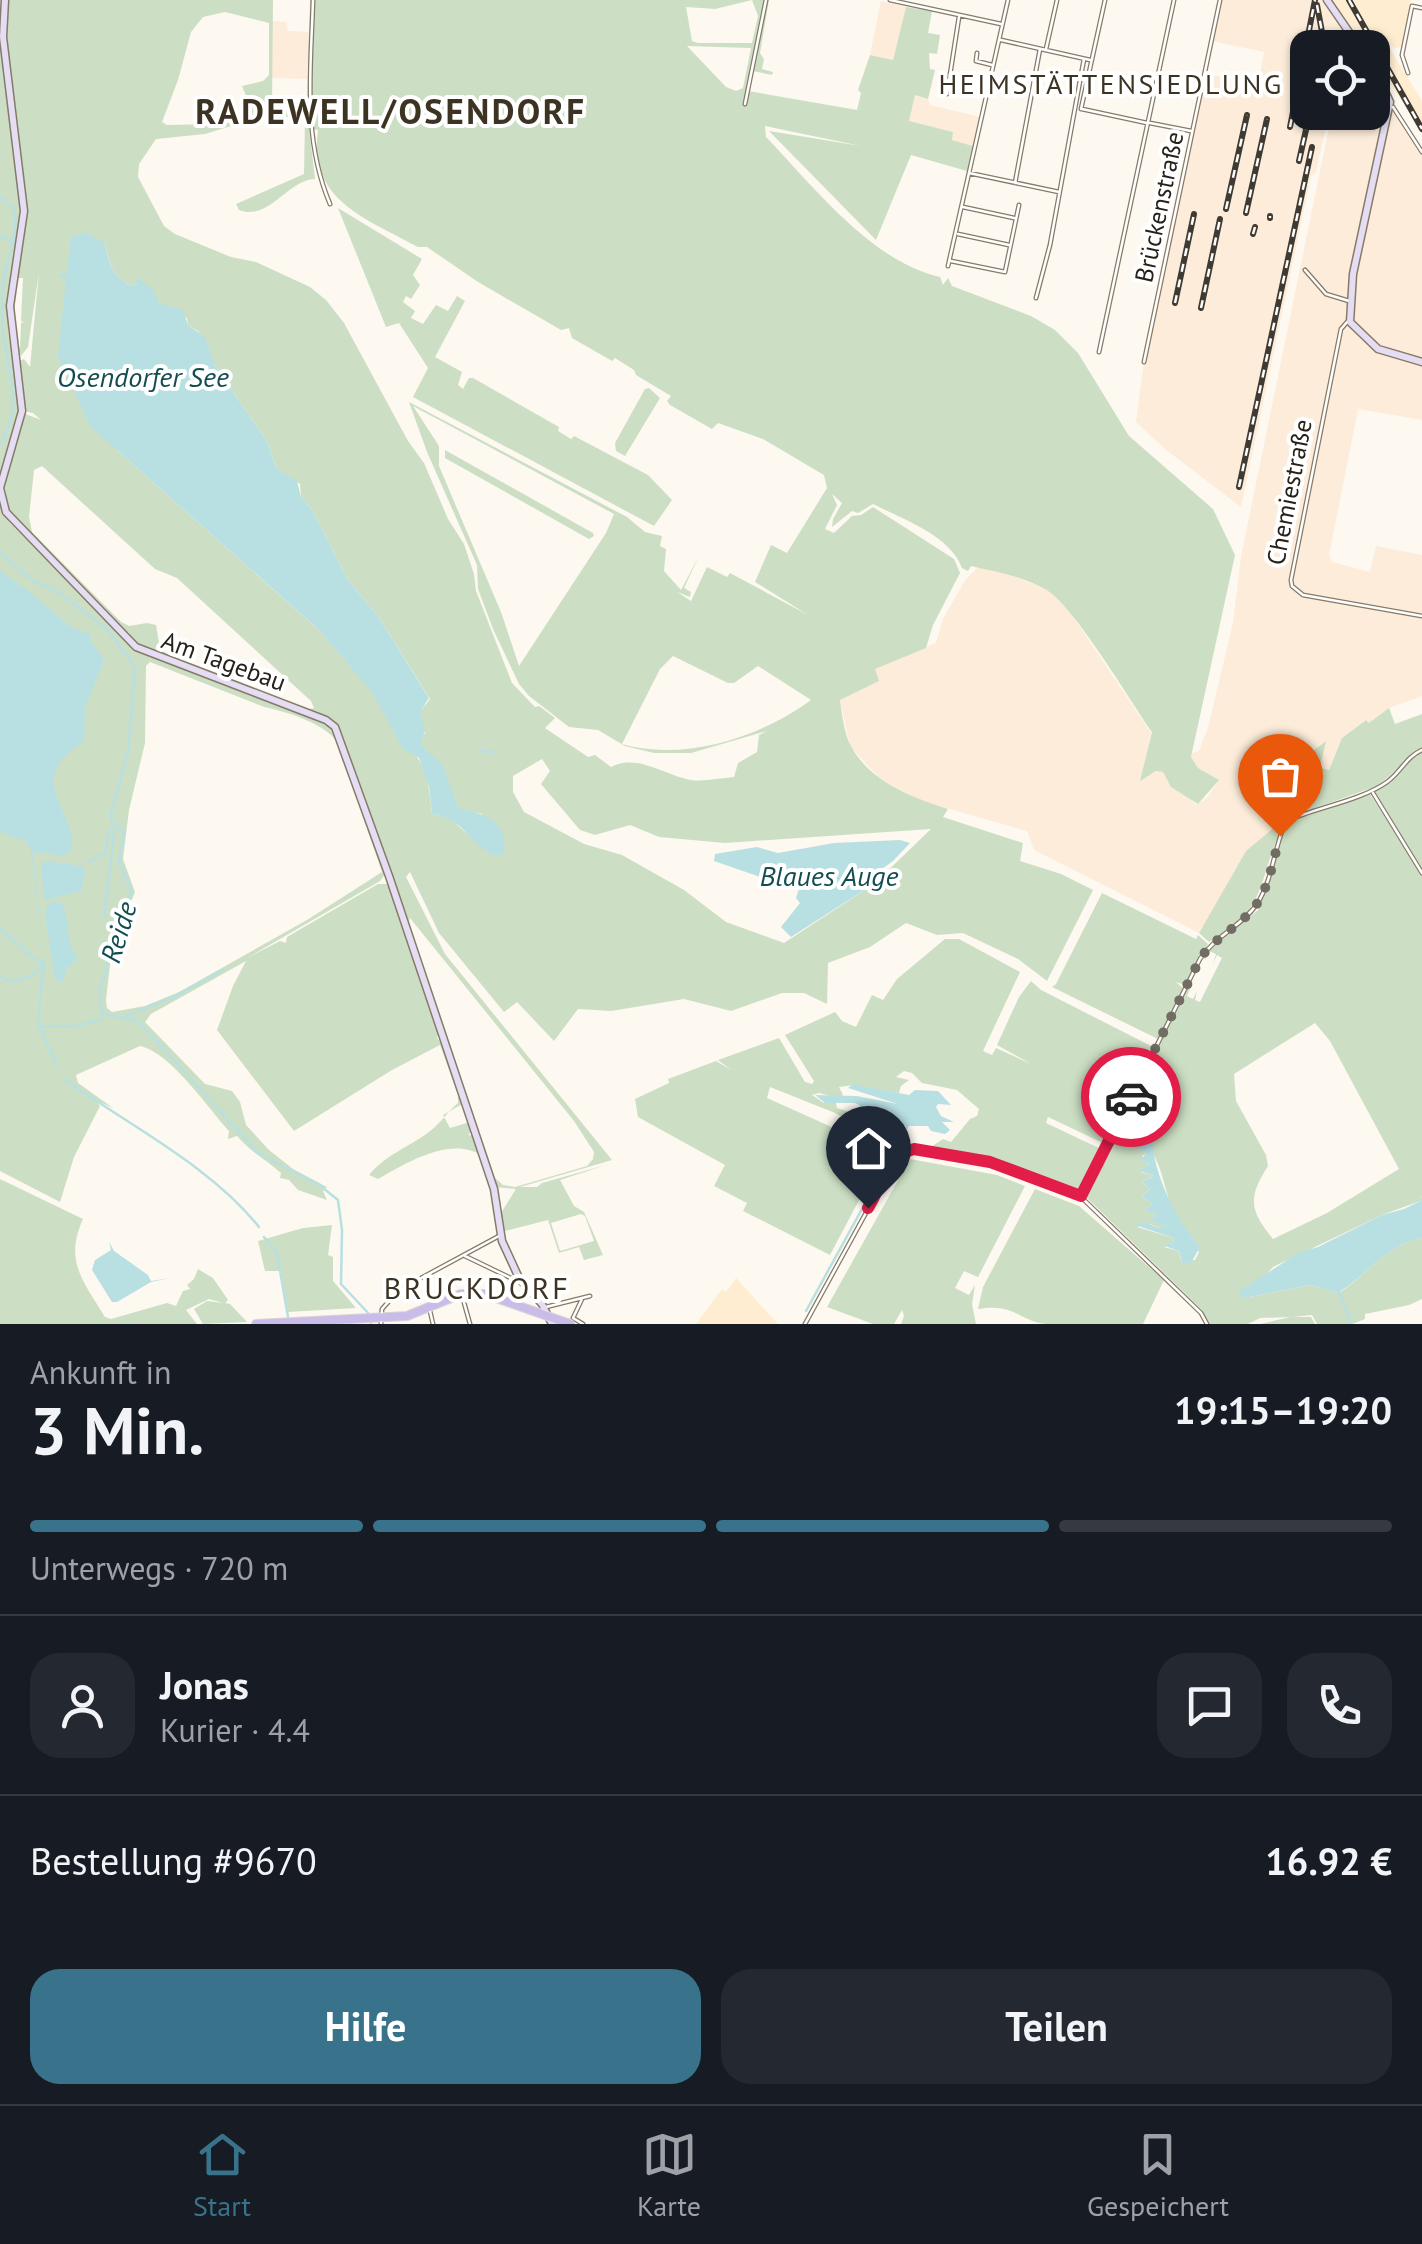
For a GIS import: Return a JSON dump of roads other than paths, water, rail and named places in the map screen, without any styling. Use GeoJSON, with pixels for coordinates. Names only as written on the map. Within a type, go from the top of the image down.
{"type":"FeatureCollection","features":[{"type":"Feature","properties":{"kind":"main road"},"geometry":{"type":"LineString","coordinates":[[256,1324],[411,1316],[470,1292],[572,1322]]}},
{"type":"Feature","properties":{"kind":"street","name":"Am Tagebau"},"geometry":{"type":"LineString","coordinates":[[5,0],[3,29],[24,211],[10,306],[22,411],[0,488],[6,512],[136,647],[326,720],[335,727],[492,1182],[500,1236],[522,1283],[548,1316]]}},
{"type":"Feature","properties":{"kind":"street"},"geometry":{"type":"LineString","coordinates":[[313,0],[311,138],[330,204]]}},
{"type":"Feature","properties":{"kind":"street"},"geometry":{"type":"LineString","coordinates":[[745,104],[766,0]]}},
{"type":"Feature","properties":{"kind":"street"},"geometry":{"type":"LineString","coordinates":[[890,0],[1003,24]]}},
{"type":"Feature","properties":{"kind":"street"},"geometry":{"type":"LineString","coordinates":[[1008,0],[949,264],[1005,272],[1019,205]]}},
{"type":"Feature","properties":{"kind":"street"},"geometry":{"type":"LineString","coordinates":[[1046,50],[1057,0]]}},
{"type":"Feature","properties":{"kind":"street"},"geometry":{"type":"LineString","coordinates":[[1036,298],[1104,0]]}},
{"type":"Feature","properties":{"kind":"street"},"geometry":{"type":"LineString","coordinates":[[1099,352],[1174,0]]}},
{"type":"Feature","properties":{"kind":"street","name":"Brückenstraße"},"geometry":{"type":"LineString","coordinates":[[1144,362],[1220,0]]}},
{"type":"Feature","properties":{"kind":"street"},"geometry":{"type":"LineString","coordinates":[[1327,0],[1348,30]]}},
{"type":"Feature","properties":{"kind":"street"},"geometry":{"type":"LineString","coordinates":[[1408,74],[1402,56],[1412,3],[1422,8]]}},
{"type":"Feature","properties":{"kind":"street"},"geometry":{"type":"LineString","coordinates":[[947,94],[960,15]]}},
{"type":"Feature","properties":{"kind":"street"},"geometry":{"type":"LineString","coordinates":[[999,40],[1091,61]]}},
{"type":"Feature","properties":{"kind":"street"},"geometry":{"type":"LineString","coordinates":[[1015,183],[1040,49]]}},
{"type":"Feature","properties":{"kind":"street"},"geometry":{"type":"LineString","coordinates":[[978,54],[976,62],[994,66]]}},
{"type":"Feature","properties":{"kind":"street"},"geometry":{"type":"LineString","coordinates":[[1079,108],[1084,59]]}},
{"type":"Feature","properties":{"kind":"street"},"geometry":{"type":"LineString","coordinates":[[1390,106],[1401,115],[1422,152]]}},
{"type":"Feature","properties":{"kind":"street"},"geometry":{"type":"LineString","coordinates":[[1079,108],[1193,132]]}},
{"type":"Feature","properties":{"kind":"street"},"geometry":{"type":"LineString","coordinates":[[1384,130],[1353,274],[1351,303],[1354,321],[1378,349],[1422,362]]}},
{"type":"Feature","properties":{"kind":"street"},"geometry":{"type":"LineString","coordinates":[[969,173],[1060,193]]}},
{"type":"Feature","properties":{"kind":"street"},"geometry":{"type":"LineString","coordinates":[[962,206],[1016,218]]}},
{"type":"Feature","properties":{"kind":"street"},"geometry":{"type":"LineString","coordinates":[[956,234],[1010,245]]}},
{"type":"Feature","properties":{"kind":"street"},"geometry":{"type":"LineString","coordinates":[[1305,270],[1326,294],[1351,303]]}},
{"type":"Feature","properties":{"kind":"street","name":"Chemiestraße"},"geometry":{"type":"LineString","coordinates":[[1354,321],[1342,326],[1292,586],[1303,595],[1422,616]]}},
{"type":"Feature","properties":{"kind":"street"},"geometry":{"type":"LineString","coordinates":[[1081,1196],[1196,964],[1210,944],[1249,914],[1259,900],[1286,821],[1371,792],[1422,750]]}},
{"type":"Feature","properties":{"kind":"street"},"geometry":{"type":"LineString","coordinates":[[1371,792],[1422,872]]}},
{"type":"Feature","properties":{"kind":"street"},"geometry":{"type":"LineString","coordinates":[[805,1324],[893,1165],[906,1151],[918,1149],[990,1162],[1081,1196],[1201,1313],[1207,1324]]}},
{"type":"Feature","properties":{"kind":"street"},"geometry":{"type":"LineString","coordinates":[[375,1319],[399,1290],[500,1236]]}},
{"type":"Feature","properties":{"kind":"street"},"geometry":{"type":"LineString","coordinates":[[464,1255],[522,1283]]}},
{"type":"Feature","properties":{"kind":"street"},"geometry":{"type":"LineString","coordinates":[[548,1316],[590,1296]]}},
{"type":"Feature","properties":{"kind":"street"},"geometry":{"type":"LineString","coordinates":[[526,1308],[533,1305],[536,1297]]}},
{"type":"Feature","properties":{"kind":"street"},"geometry":{"type":"LineString","coordinates":[[582,1298],[572,1322],[583,1324]]}},
{"type":"Feature","properties":{"kind":"street"},"geometry":{"type":"LineString","coordinates":[[462,1299],[470,1324]]}},
{"type":"Feature","properties":{"kind":"street"},"geometry":{"type":"LineString","coordinates":[[429,1309],[433,1324]]}},
{"type":"Feature","properties":{"kind":"water","name":"Osendorfer See"},"geometry":{"type":"Polygon","coordinates":[[[82,231],[105,243],[111,264],[123,281],[136,286],[137,277],[152,289],[159,303],[183,310],[188,325],[205,337],[216,367],[268,443],[276,468],[297,481],[301,497],[311,508],[348,580],[378,616],[429,698],[420,712],[425,731],[420,744],[443,765],[458,808],[484,816],[498,826],[503,834],[503,854],[494,856],[451,820],[432,814],[429,787],[419,758],[403,749],[372,692],[319,630],[90,426],[58,356],[66,279],[60,274],[67,274],[71,235],[81,236],[82,231]]]}},
{"type":"Feature","properties":{"kind":"water"},"geometry":{"type":"Polygon","coordinates":[[[0,571],[72,628],[90,634],[104,660],[85,707],[84,740],[66,755],[54,779],[69,825],[72,850],[64,856],[33,852],[44,960],[31,851],[26,841],[0,832],[0,571]]]}},
{"type":"Feature","properties":{"kind":"water","name":"Blaues Auge"},"geometry":{"type":"Polygon","coordinates":[[[834,843],[910,843],[868,879],[874,884],[791,937],[781,927],[800,903],[796,898],[800,886],[793,876],[772,870],[775,875],[769,880],[714,861],[715,854],[757,847],[778,853],[834,843]]]}},
{"type":"Feature","properties":{"kind":"water"},"geometry":{"type":"Polygon","coordinates":[[[46,861],[82,866],[85,874],[81,891],[44,900],[41,864],[46,861]]]}},
{"type":"Feature","properties":{"kind":"water"},"geometry":{"type":"Polygon","coordinates":[[[54,901],[62,903],[65,909],[77,960],[67,968],[63,983],[57,981],[54,973],[45,915],[47,906],[54,901]]]}},
{"type":"Feature","properties":{"kind":"water"},"geometry":{"type":"Polygon","coordinates":[[[853,1084],[909,1095],[915,1090],[938,1091],[951,1105],[936,1107],[941,1116],[954,1122],[942,1122],[950,1130],[945,1134],[931,1131],[928,1126],[897,1126],[855,1103],[825,1103],[815,1095],[857,1096],[898,1104],[848,1088],[853,1084]]]}},
{"type":"Feature","properties":{"kind":"water"},"geometry":{"type":"Polygon","coordinates":[[[1145,1131],[1151,1135],[1167,1194],[1200,1247],[1191,1263],[1182,1263],[1179,1251],[1162,1245],[1173,1243],[1174,1238],[1135,1225],[1144,1222],[1159,1228],[1166,1226],[1151,1221],[1156,1214],[1146,1211],[1152,1203],[1142,1197],[1150,1189],[1142,1182],[1154,1176],[1140,1171],[1149,1163],[1141,1161],[1146,1153],[1138,1148],[1135,1139],[1145,1131]]]}},
{"type":"Feature","properties":{"kind":"water"},"geometry":{"type":"Polygon","coordinates":[[[1422,1196],[1422,1238],[1388,1253],[1338,1293],[1311,1285],[1244,1298],[1238,1292],[1300,1252],[1404,1209],[1422,1196]]]}},
{"type":"Feature","properties":{"kind":"water"},"geometry":{"type":"Polygon","coordinates":[[[109,1242],[114,1251],[151,1281],[170,1278],[151,1282],[112,1302],[92,1270],[95,1260],[111,1250],[109,1242]]]}},
{"type":"Feature","properties":{"kind":"waterway","name":"Reide"},"geometry":{"type":"LineString","coordinates":[[0,197],[14,209],[15,219],[2,308],[13,404],[0,445]]}},
{"type":"Feature","properties":{"kind":"waterway"},"geometry":{"type":"LineString","coordinates":[[0,236],[12,241]]}},
{"type":"Feature","properties":{"kind":"waterway","name":"Reide"},"geometry":{"type":"LineString","coordinates":[[0,552],[33,581],[57,591],[108,630],[135,667],[128,752],[111,814],[112,824],[124,832],[119,861],[132,893],[107,947],[101,1010],[138,1021],[259,1154],[318,1184],[338,1200],[341,1284],[370,1315]]}},
{"type":"Feature","properties":{"kind":"waterway"},"geometry":{"type":"LineString","coordinates":[[479,751],[495,752]]}},
{"type":"Feature","properties":{"kind":"waterway"},"geometry":{"type":"LineString","coordinates":[[104,919],[115,826]]}},
{"type":"Feature","properties":{"kind":"waterway"},"geometry":{"type":"LineString","coordinates":[[87,863],[105,853],[110,829]]}},
{"type":"Feature","properties":{"kind":"waterway"},"geometry":{"type":"LineString","coordinates":[[0,928],[43,966]]}},
{"type":"Feature","properties":{"kind":"waterway"},"geometry":{"type":"LineString","coordinates":[[44,959],[38,1024],[58,1067]]}},
{"type":"Feature","properties":{"kind":"waterway"},"geometry":{"type":"LineString","coordinates":[[0,975],[7,981],[17,980],[42,966]]}},
{"type":"Feature","properties":{"kind":"waterway"},"geometry":{"type":"LineString","coordinates":[[126,1016],[176,996],[224,969]]}},
{"type":"Feature","properties":{"kind":"waterway"},"geometry":{"type":"LineString","coordinates":[[41,1027],[75,1026],[103,1019]]}},
{"type":"Feature","properties":{"kind":"waterway"},"geometry":{"type":"LineString","coordinates":[[63,1078],[217,1184],[259,1227]]}},
{"type":"Feature","properties":{"kind":"waterway"},"geometry":{"type":"LineString","coordinates":[[806,1311],[908,1125]]}},
{"type":"Feature","properties":{"kind":"waterway"},"geometry":{"type":"LineString","coordinates":[[264,1237],[277,1253],[288,1317]]}},
{"type":"Feature","properties":{"kind":"waterway"},"geometry":{"type":"LineString","coordinates":[[1339,1292],[1351,1324]]}},
{"type":"Feature","properties":{"kind":"railway"},"geometry":{"type":"LineString","coordinates":[[1309,30],[1315,0]]}},
{"type":"Feature","properties":{"kind":"railway"},"geometry":{"type":"LineString","coordinates":[[1349,0],[1422,129]]}},
{"type":"Feature","properties":{"kind":"railway"},"geometry":{"type":"LineString","coordinates":[[1317,5],[1322,30]]}},
{"type":"Feature","properties":{"kind":"railway"},"geometry":{"type":"LineString","coordinates":[[1226,209],[1247,115]]}},
{"type":"Feature","properties":{"kind":"railway"},"geometry":{"type":"LineString","coordinates":[[1246,213],[1267,119]]}},
{"type":"Feature","properties":{"kind":"railway"},"geometry":{"type":"LineString","coordinates":[[1299,161],[1306,130]]}},
{"type":"Feature","properties":{"kind":"railway"},"geometry":{"type":"LineString","coordinates":[[1239,487],[1312,147]]}},
{"type":"Feature","properties":{"kind":"railway"},"geometry":{"type":"LineString","coordinates":[[1175,303],[1194,214]]}},
{"type":"Feature","properties":{"kind":"railway"},"geometry":{"type":"LineString","coordinates":[[1201,308],[1220,219]]}},
{"type":"Feature","properties":{"kind":"railway"},"geometry":{"type":"LineString","coordinates":[[1253,234],[1255,227]]}},
{"type":"Feature","properties":{"kind":"district","name":"HEIMSTÄTTENSIEDLUNG"},"geometry":{"type":"Point","coordinates":[1111,83]}},
{"type":"Feature","properties":{"kind":"district","name":"RADEWELL/OSENDORF"},"geometry":{"type":"Point","coordinates":[391,111]}},
{"type":"Feature","properties":{"kind":"district","name":"BRUCKDORF"},"geometry":{"type":"Point","coordinates":[477,1287]}}]}
